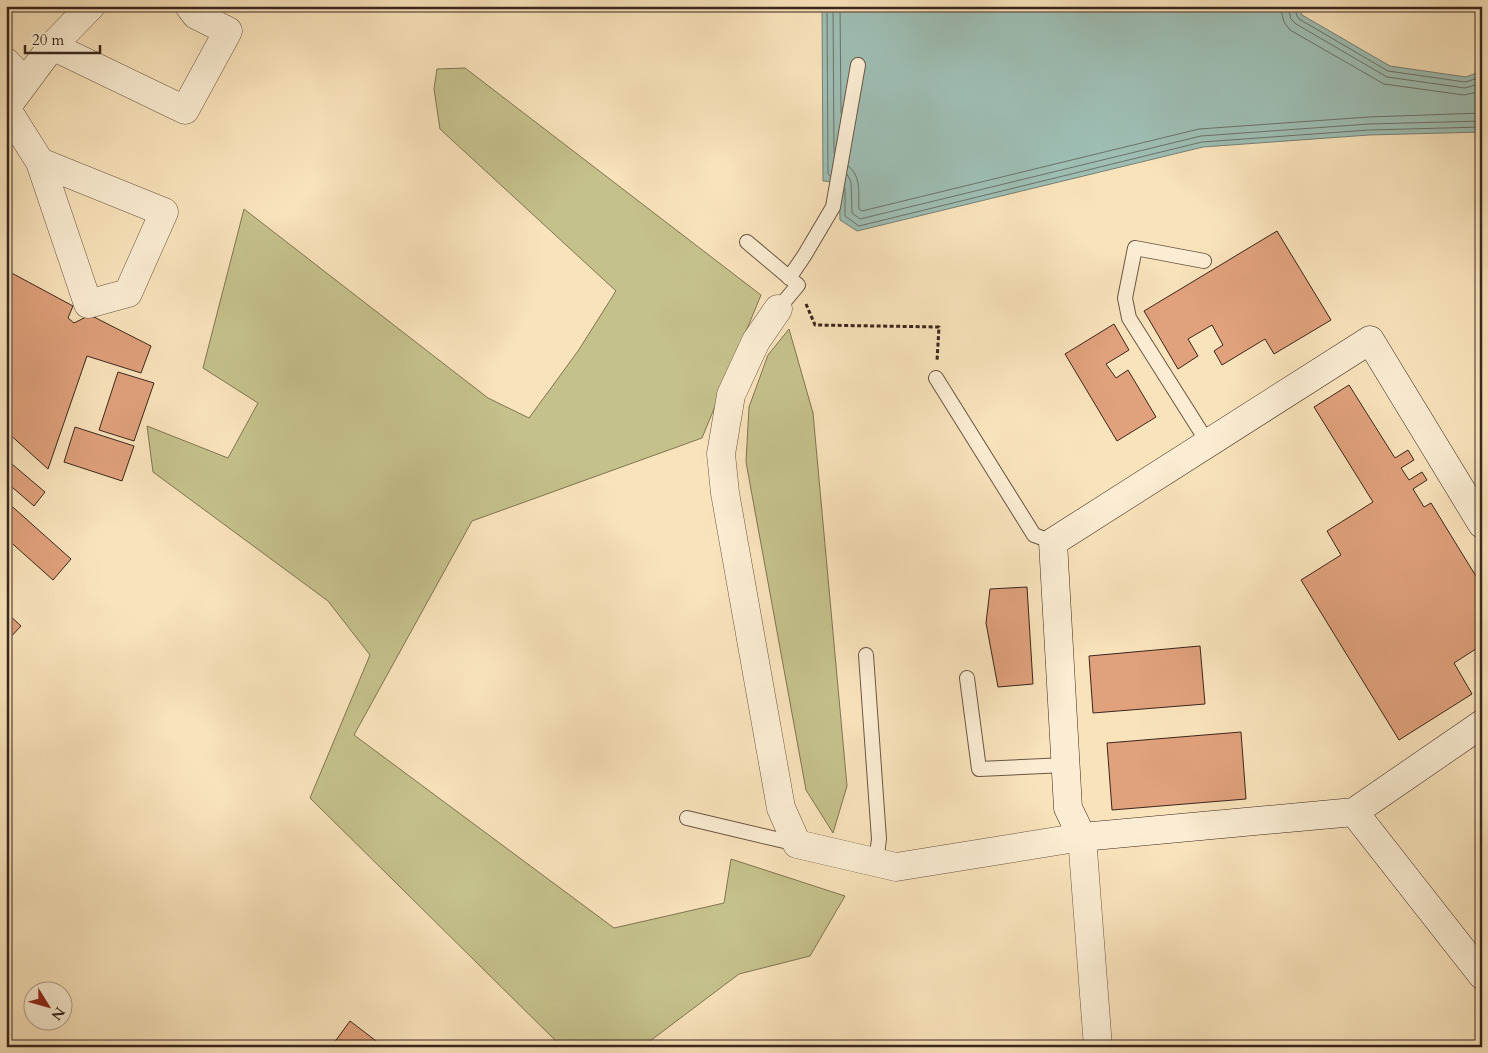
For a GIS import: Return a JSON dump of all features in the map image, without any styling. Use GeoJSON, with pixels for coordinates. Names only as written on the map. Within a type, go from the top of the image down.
{"type":"FeatureCollection","features":[{"type":"Feature","properties":{"kind":"street"},"geometry":{"type":"LineString","coordinates":[[40,162],[164,212],[128,293],[88,304],[40,162],[6,108],[52,46],[92,6]]}},
{"type":"Feature","properties":{"kind":"street"},"geometry":{"type":"LineString","coordinates":[[52,46],[185,110],[228,31],[196,16],[189,6]]}},
{"type":"Feature","properties":{"kind":"street"},"geometry":{"type":"LineString","coordinates":[[6,62],[25,82]]}},
{"type":"Feature","properties":{"kind":"street"},"geometry":{"type":"LineString","coordinates":[[778,310],[756,341],[732,395],[721,454],[726,493],[781,808],[797,844],[896,867],[1082,837],[1354,812],[1482,724]]}},
{"type":"Feature","properties":{"kind":"street"},"geometry":{"type":"LineString","coordinates":[[1098,1047],[1082,837],[1068,808],[1053,542],[1370,340],[1482,524]]}},
{"type":"Feature","properties":{"kind":"street"},"geometry":{"type":"LineString","coordinates":[[1354,812],[1482,975]]}},
{"type":"Feature","properties":{"kind":"lane"},"geometry":{"type":"LineString","coordinates":[[778,310],[804,256],[833,207],[858,65]]}},
{"type":"Feature","properties":{"kind":"lane"},"geometry":{"type":"LineString","coordinates":[[747,242],[793,282]]}},
{"type":"Feature","properties":{"kind":"lane"},"geometry":{"type":"LineString","coordinates":[[1204,262],[1135,248],[1125,298],[1129,318],[1208,443]]}},
{"type":"Feature","properties":{"kind":"lane"},"geometry":{"type":"LineString","coordinates":[[936,378],[1034,534],[1053,542]]}},
{"type":"Feature","properties":{"kind":"lane"},"geometry":{"type":"LineString","coordinates":[[866,655],[879,839],[876,862]]}},
{"type":"Feature","properties":{"kind":"lane"},"geometry":{"type":"LineString","coordinates":[[967,678],[979,769],[1066,765]]}},
{"type":"Feature","properties":{"kind":"lane"},"geometry":{"type":"LineString","coordinates":[[687,818],[797,844]]}},
{"type":"Feature","properties":{"kind":"path"},"geometry":{"type":"LineString","coordinates":[[793,282],[816,325],[939,327],[936,378]]}},
{"type":"Feature","properties":{"kind":"shaded area"},"geometry":{"type":"Polygon","coordinates":[[[465,68],[761,295],[702,438],[472,521],[354,735],[614,928],[724,903],[731,859],[845,896],[810,956],[739,974],[642,1047],[562,1047],[310,798],[370,655],[328,601],[153,472],[147,426],[228,458],[258,403],[203,368],[244,209],[488,398],[529,418],[578,351],[616,291],[440,129],[434,89],[437,69],[465,68]]]}},
{"type":"Feature","properties":{"kind":"shaded area"},"geometry":{"type":"Polygon","coordinates":[[[789,329],[813,413],[847,786],[833,833],[806,790],[746,462],[749,407],[768,355],[789,329]]]}},
{"type":"Feature","properties":{"kind":"water"},"geometry":{"type":"Polygon","coordinates":[[[822,6],[1298,6],[1302,15],[1390,66],[1466,77],[1482,71],[1482,132],[1369,135],[1203,147],[857,231],[840,220],[839,182],[823,181],[822,6]]]}},
{"type":"Feature","properties":{"kind":"building"},"geometry":{"type":"Polygon","coordinates":[[[1277,231],[1331,320],[1274,354],[1265,339],[1222,365],[1214,351],[1223,345],[1212,325],[1188,339],[1198,356],[1178,369],[1144,311],[1277,231]]]}},
{"type":"Feature","properties":{"kind":"building"},"geometry":{"type":"Polygon","coordinates":[[[6,270],[73,306],[68,318],[74,323],[90,315],[151,346],[141,373],[87,356],[48,469],[6,431],[6,384],[11,379],[6,375],[6,270]]]}},
{"type":"Feature","properties":{"kind":"building"},"geometry":{"type":"Polygon","coordinates":[[[1114,324],[1129,350],[1106,364],[1116,378],[1128,370],[1156,417],[1117,441],[1065,354],[1114,324]]]}},
{"type":"Feature","properties":{"kind":"building"},"geometry":{"type":"Polygon","coordinates":[[[118,372],[154,383],[134,441],[99,430],[118,372]]]}},
{"type":"Feature","properties":{"kind":"building"},"geometry":{"type":"Polygon","coordinates":[[[1349,385],[1395,458],[1408,450],[1414,460],[1401,468],[1409,480],[1422,472],[1427,480],[1413,489],[1424,507],[1431,503],[1482,586],[1482,645],[1454,663],[1472,694],[1399,740],[1301,580],[1341,555],[1327,531],[1373,502],[1314,407],[1349,385]]]}},
{"type":"Feature","properties":{"kind":"building"},"geometry":{"type":"Polygon","coordinates":[[[75,427],[134,446],[122,481],[64,462],[75,427]]]}},
{"type":"Feature","properties":{"kind":"building"},"geometry":{"type":"Polygon","coordinates":[[[6,459],[45,492],[34,506],[6,482],[6,459]]]}},
{"type":"Feature","properties":{"kind":"building"},"geometry":{"type":"Polygon","coordinates":[[[6,501],[71,559],[53,580],[6,538],[6,501]]]}},
{"type":"Feature","properties":{"kind":"building"},"geometry":{"type":"Polygon","coordinates":[[[1027,587],[1033,684],[998,687],[986,623],[990,589],[1027,587]]]}},
{"type":"Feature","properties":{"kind":"building"},"geometry":{"type":"Polygon","coordinates":[[[6,612],[21,626],[6,642],[6,612]]]}},
{"type":"Feature","properties":{"kind":"building"},"geometry":{"type":"Polygon","coordinates":[[[1200,646],[1205,704],[1093,713],[1089,656],[1200,646]]]}},
{"type":"Feature","properties":{"kind":"building"},"geometry":{"type":"Polygon","coordinates":[[[1241,732],[1246,799],[1112,810],[1107,743],[1241,732]]]}},
{"type":"Feature","properties":{"kind":"building"},"geometry":{"type":"Polygon","coordinates":[[[350,1021],[384,1047],[331,1047],[350,1021]]]}}]}
